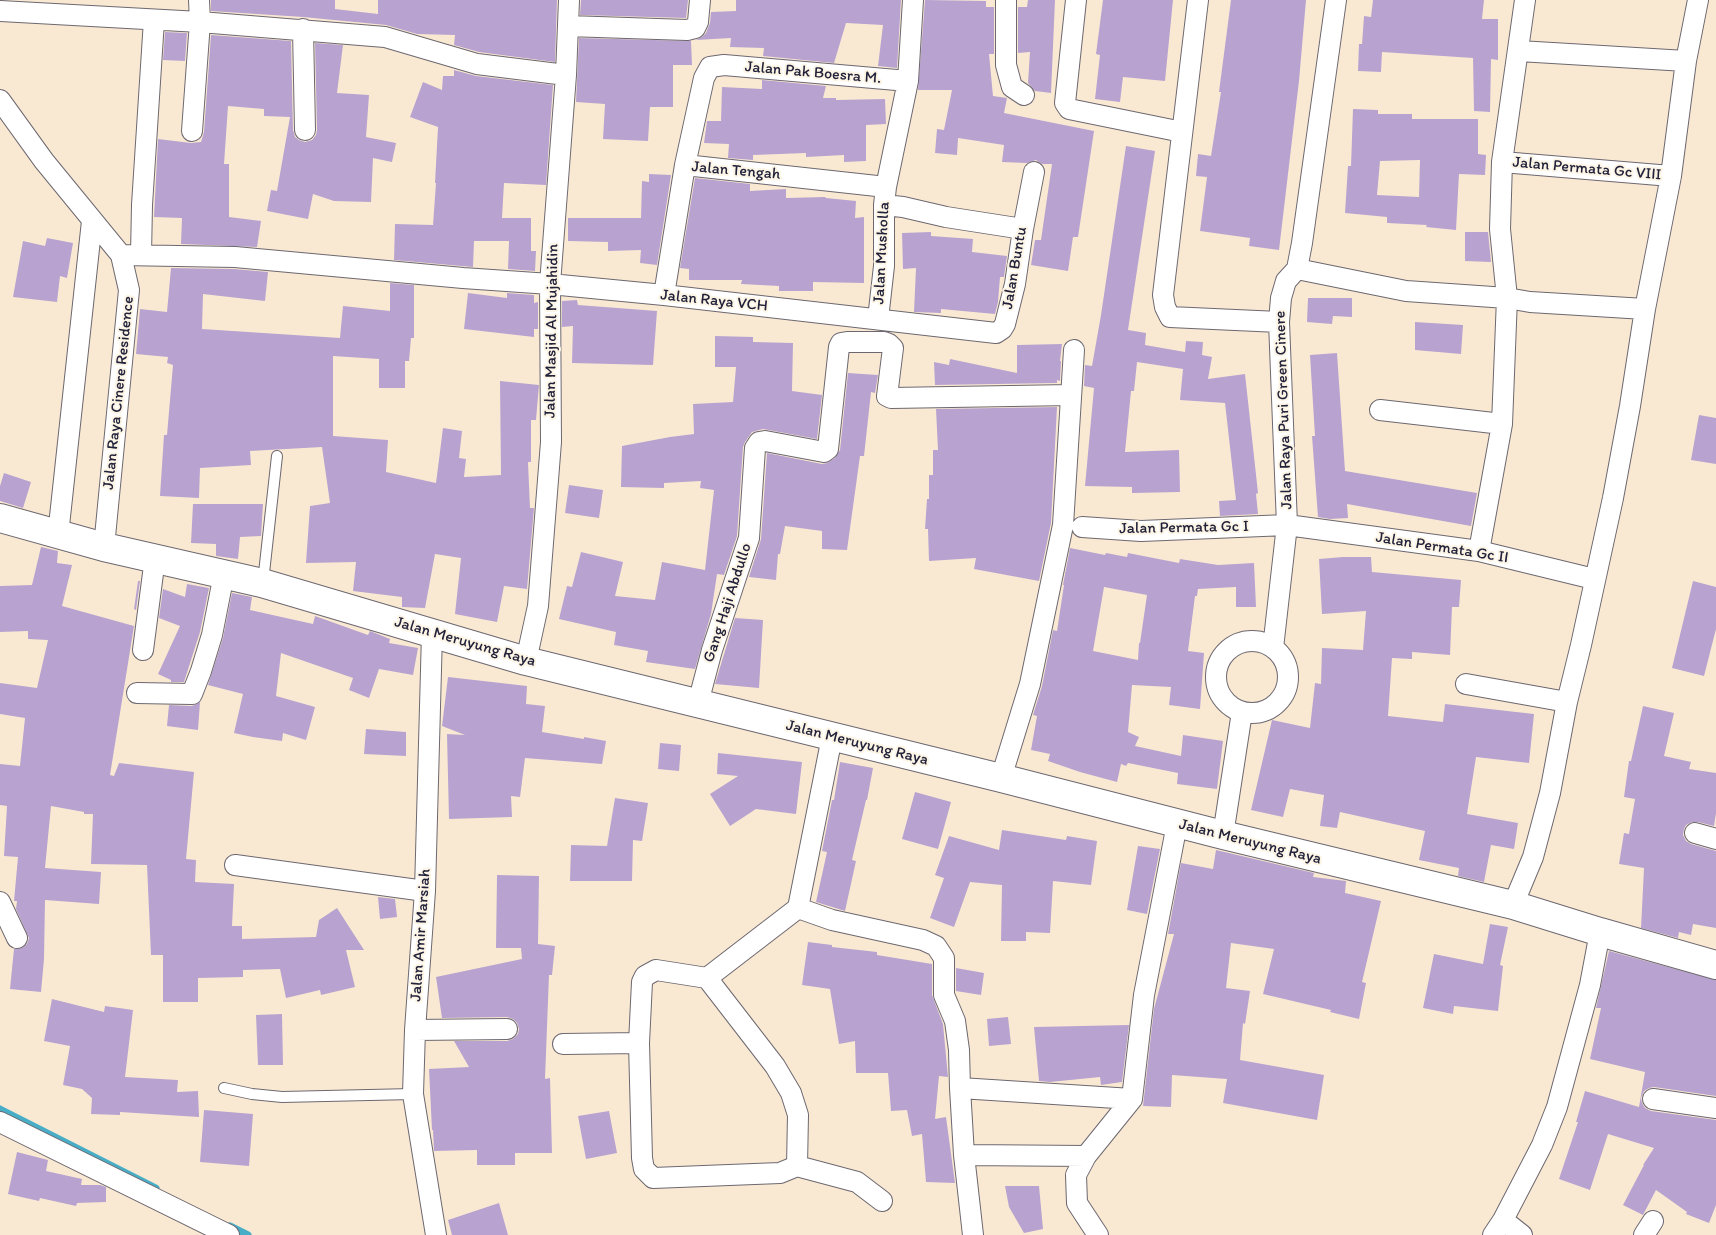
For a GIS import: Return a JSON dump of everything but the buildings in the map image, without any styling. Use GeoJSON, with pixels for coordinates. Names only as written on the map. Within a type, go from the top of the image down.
{"type":"FeatureCollection","features":[{"type":"Feature","properties":{"kind":"main road","name":"Jalan Meruyung Raya"},"geometry":{"type":"LineString","coordinates":[[0,518],[104,547],[262,583],[526,661],[1001,778],[1177,824],[1513,905],[1716,965]]}},
{"type":"Feature","properties":{"kind":"street"},"geometry":{"type":"LineString","coordinates":[[192,131],[200,0]]}},
{"type":"Feature","properties":{"kind":"street","name":"Jalan Masjid Al Mujahidin"},"geometry":{"type":"LineString","coordinates":[[526,661],[538,606],[551,442],[550,284],[566,75],[569,0]]}},
{"type":"Feature","properties":{"kind":"street"},"geometry":{"type":"LineString","coordinates":[[568,26],[687,30],[695,28],[698,22],[700,0]]}},
{"type":"Feature","properties":{"kind":"street"},"geometry":{"type":"LineString","coordinates":[[885,196],[908,81],[913,0]]}},
{"type":"Feature","properties":{"kind":"street"},"geometry":{"type":"LineString","coordinates":[[1006,0],[1006,65],[1012,87],[1024,95]]}},
{"type":"Feature","properties":{"kind":"street"},"geometry":{"type":"LineString","coordinates":[[1076,0],[1065,103],[1068,109],[1182,132]]}},
{"type":"Feature","properties":{"kind":"street"},"geometry":{"type":"LineString","coordinates":[[1198,0],[1163,295],[1165,307],[1170,317],[1279,322]]}},
{"type":"Feature","properties":{"kind":"street","name":"Jalan Raya Puri Green Cinere"},"geometry":{"type":"LineString","coordinates":[[1273,648],[1287,525],[1279,322],[1281,298],[1286,281],[1297,269],[1304,234],[1336,0]]}},
{"type":"Feature","properties":{"kind":"street"},"geometry":{"type":"LineString","coordinates":[[1479,551],[1502,424],[1507,298],[1500,229],[1502,162],[1525,0]]}},
{"type":"Feature","properties":{"kind":"street"},"geometry":{"type":"LineString","coordinates":[[1513,905],[1533,857],[1548,802],[1567,702],[1613,498],[1645,309],[1671,176],[1686,61],[1698,0]]}},
{"type":"Feature","properties":{"kind":"street"},"geometry":{"type":"LineString","coordinates":[[0,11],[200,22],[385,37],[477,64],[566,75]]}},
{"type":"Feature","properties":{"kind":"street"},"geometry":{"type":"LineString","coordinates":[[141,255],[142,205],[154,20]]}},
{"type":"Feature","properties":{"kind":"street"},"geometry":{"type":"LineString","coordinates":[[303,29],[305,130]]}},
{"type":"Feature","properties":{"kind":"street"},"geometry":{"type":"LineString","coordinates":[[1519,51],[1686,61]]}},
{"type":"Feature","properties":{"kind":"street","name":"Jalan Pak Boesra M."},"geometry":{"type":"LineString","coordinates":[[685,165],[704,78],[710,67],[724,66],[908,81]]}},
{"type":"Feature","properties":{"kind":"street","name":"Jalan Raya Cinere Residence"},"geometry":{"type":"LineString","coordinates":[[0,100],[44,161],[121,255],[129,290],[104,547]]}},
{"type":"Feature","properties":{"kind":"street","name":"Jalan Permata Gc VIII"},"geometry":{"type":"LineString","coordinates":[[1502,162],[1671,176]]}},
{"type":"Feature","properties":{"kind":"street","name":"Jalan Tengah"},"geometry":{"type":"LineString","coordinates":[[664,295],[685,165],[885,196],[903,207],[946,217],[1022,229]]}},
{"type":"Feature","properties":{"kind":"street","name":"Jalan Buntu"},"geometry":{"type":"LineString","coordinates":[[878,319],[996,333],[1002,329],[1015,284],[1022,229],[1034,172]]}},
{"type":"Feature","properties":{"kind":"street","name":"Jalan Musholla"},"geometry":{"type":"LineString","coordinates":[[878,319],[884,266],[885,196]]}},
{"type":"Feature","properties":{"kind":"street"},"geometry":{"type":"LineString","coordinates":[[58,535],[92,220]]}},
{"type":"Feature","properties":{"kind":"street","name":"Jalan Raya VCH"},"geometry":{"type":"LineString","coordinates":[[121,255],[235,257],[550,284],[878,319]]}},
{"type":"Feature","properties":{"kind":"street"},"geometry":{"type":"LineString","coordinates":[[1297,269],[1406,291],[1507,298],[1530,302],[1645,309]]}},
{"type":"Feature","properties":{"kind":"street","name":"Gang Haji Abdullo"},"geometry":{"type":"LineString","coordinates":[[698,703],[712,650],[749,538],[755,448],[759,442],[765,441],[824,452],[828,449],[839,347],[841,344],[847,342],[884,342],[889,344],[892,348],[887,396],[891,398],[1071,395]]}},
{"type":"Feature","properties":{"kind":"street"},"geometry":{"type":"LineString","coordinates":[[1001,778],[1030,684],[1063,526],[1074,350]]}},
{"type":"Feature","properties":{"kind":"street"},"geometry":{"type":"LineString","coordinates":[[1380,410],[1502,424]]}},
{"type":"Feature","properties":{"kind":"street","name":"Jalan Permata Gc II"},"geometry":{"type":"LineString","coordinates":[[1287,525],[1479,551],[1594,579]]}},
{"type":"Feature","properties":{"kind":"street","name":"Jalan Permata Gc I"},"geometry":{"type":"LineString","coordinates":[[1082,527],[1141,531],[1287,525]]}},
{"type":"Feature","properties":{"kind":"street"},"geometry":{"type":"LineString","coordinates":[[143,650],[155,558]]}},
{"type":"Feature","properties":{"kind":"street"},"geometry":{"type":"LineString","coordinates":[[137,693],[192,694],[212,635],[224,574]]}},
{"type":"Feature","properties":{"kind":"street","name":"Jalan Amir Marsiah"},"geometry":{"type":"LineString","coordinates":[[432,633],[425,891],[415,1030],[413,1094],[436,1235]]}},
{"type":"Feature","properties":{"kind":"street"},"geometry":{"type":"LineString","coordinates":[[1246,641],[1260,642],[1273,648],[1282,658],[1287,672],[1287,686],[1281,699],[1270,709],[1256,713],[1242,712],[1230,706],[1220,696],[1216,682],[1217,668],[1223,656],[1233,646],[1246,641]]}},
{"type":"Feature","properties":{"kind":"street"},"geometry":{"type":"LineString","coordinates":[[1466,684],[1567,702]]}},
{"type":"Feature","properties":{"kind":"street"},"geometry":{"type":"LineString","coordinates":[[1223,835],[1242,712]]}},
{"type":"Feature","properties":{"kind":"street"},"geometry":{"type":"LineString","coordinates":[[707,978],[798,908],[832,737]]}},
{"type":"Feature","properties":{"kind":"street"},"geometry":{"type":"LineString","coordinates":[[1098,1235],[1077,1203],[1076,1175],[1086,1156],[1132,1099],[1144,995],[1177,824]]}},
{"type":"Feature","properties":{"kind":"street"},"geometry":{"type":"LineString","coordinates":[[1695,833],[1716,838]]}},
{"type":"Feature","properties":{"kind":"street"},"geometry":{"type":"LineString","coordinates":[[235,865],[425,891]]}},
{"type":"Feature","properties":{"kind":"street"},"geometry":{"type":"LineString","coordinates":[[0,902],[17,938]]}},
{"type":"Feature","properties":{"kind":"street"},"geometry":{"type":"LineString","coordinates":[[798,908],[832,920],[923,940],[936,946],[944,958],[944,994],[955,1021],[959,1050],[964,1155],[973,1235]]}},
{"type":"Feature","properties":{"kind":"street"},"geometry":{"type":"LineString","coordinates":[[1522,1235],[1498,1227],[1542,1144],[1558,1108],[1590,985],[1600,932]]}},
{"type":"Feature","properties":{"kind":"street"},"geometry":{"type":"LineString","coordinates":[[797,1166],[798,1115],[791,1093],[775,1066],[707,978],[656,970],[646,976],[642,982],[639,1043],[642,1158],[644,1169],[653,1178],[780,1173],[797,1166],[857,1182],[882,1201]]}},
{"type":"Feature","properties":{"kind":"street"},"geometry":{"type":"LineString","coordinates":[[415,1030],[507,1030]]}},
{"type":"Feature","properties":{"kind":"street"},"geometry":{"type":"LineString","coordinates":[[563,1044],[639,1043]]}},
{"type":"Feature","properties":{"kind":"street"},"geometry":{"type":"LineString","coordinates":[[960,1088],[1132,1099]]}},
{"type":"Feature","properties":{"kind":"street"},"geometry":{"type":"LineString","coordinates":[[1653,1099],[1716,1108]]}},
{"type":"Feature","properties":{"kind":"street"},"geometry":{"type":"LineString","coordinates":[[0,1122],[229,1235]]}},
{"type":"Feature","properties":{"kind":"street"},"geometry":{"type":"LineString","coordinates":[[964,1155],[1086,1156]]}},
{"type":"Feature","properties":{"kind":"lane"},"geometry":{"type":"LineString","coordinates":[[262,583],[277,456]]}},
{"type":"Feature","properties":{"kind":"lane"},"geometry":{"type":"LineString","coordinates":[[224,1088],[282,1098],[413,1094]]}},
{"type":"Feature","properties":{"kind":"waterway"},"geometry":{"type":"LineString","coordinates":[[0,1109],[156,1188]]}},
{"type":"Feature","properties":{"kind":"waterway"},"geometry":{"type":"LineString","coordinates":[[230,1226],[248,1235]]}}]}
